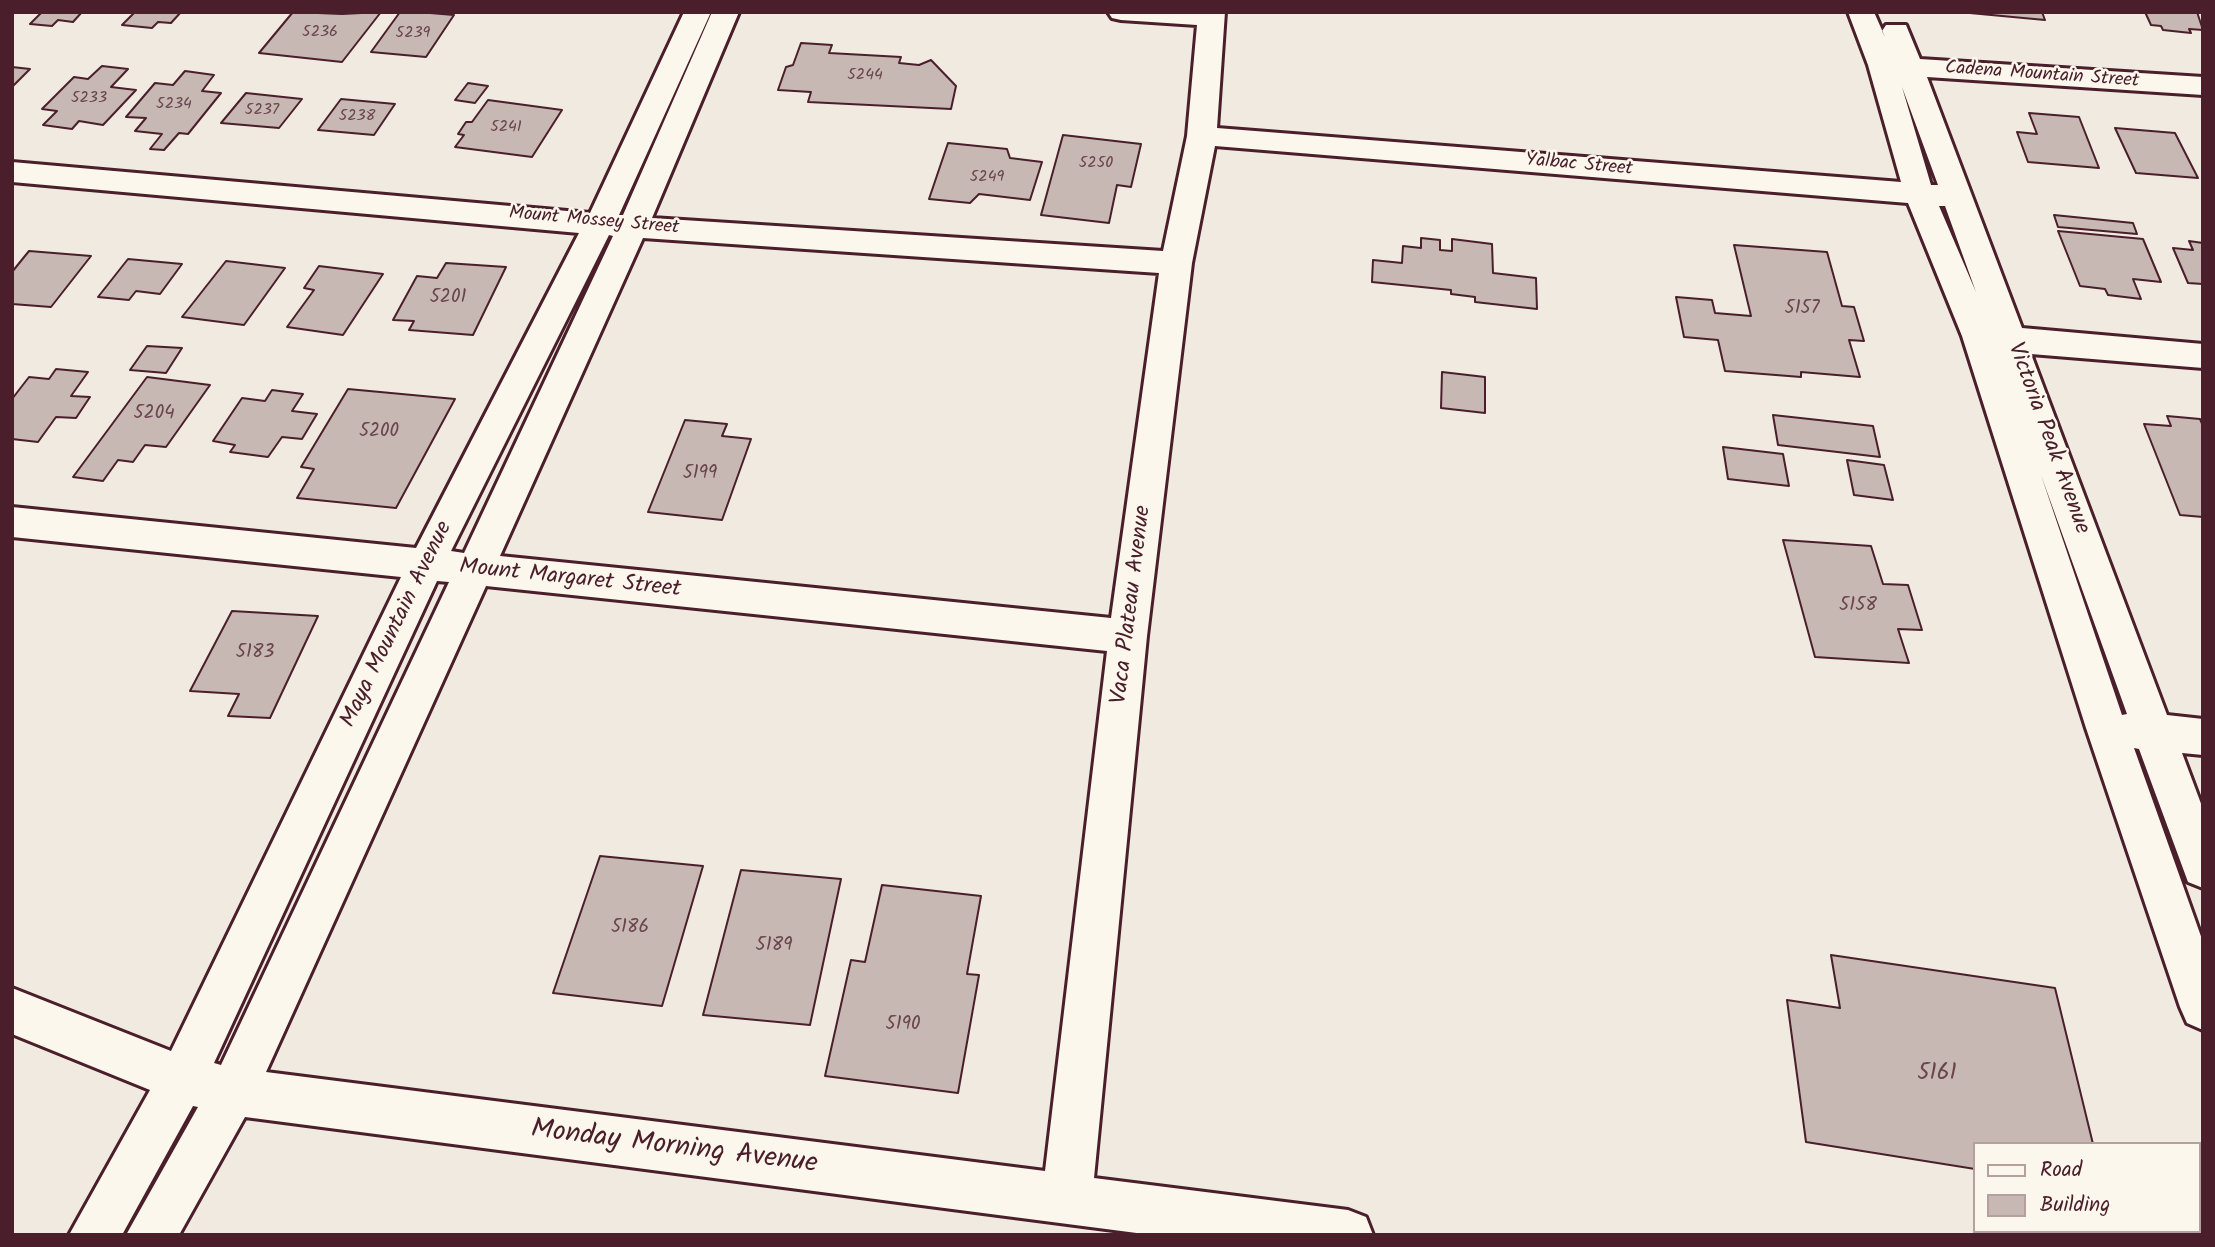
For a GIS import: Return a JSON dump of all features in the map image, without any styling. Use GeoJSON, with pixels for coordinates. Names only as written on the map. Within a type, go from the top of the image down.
{"type":"FeatureCollection","features":[{"type":"Feature","properties":{"kind":"street","name":"Maya Mountain Avenue"},"geometry":{"type":"LineString","coordinates":[[152,1235],[233,1091],[474,570],[616,225],[698,12]]}},
{"type":"Feature","properties":{"kind":"street","name":"Maya Mountain Avenue"},"geometry":{"type":"LineString","coordinates":[[94,1235],[182,1079],[425,566],[616,225],[726,12]]}},
{"type":"Feature","properties":{"kind":"street"},"geometry":{"type":"LineString","coordinates":[[1121,12],[1212,15]]}},
{"type":"Feature","properties":{"kind":"street"},"geometry":{"type":"LineString","coordinates":[[1861,12],[1896,66],[1919,194],[1995,339],[2106,728],[2203,1007]]}},
{"type":"Feature","properties":{"kind":"street","name":"Victoria Peak Avenue"},"geometry":{"type":"LineString","coordinates":[[1888,12],[1896,66],[1955,197],[1995,339],[2153,733],[2203,867]]}},
{"type":"Feature","properties":{"kind":"street","name":"Vaca Plateau Avenue"},"geometry":{"type":"LineString","coordinates":[[1066,1199],[1128,636],[1176,263],[1202,136],[1212,15]]}},
{"type":"Feature","properties":{"kind":"street","name":"Cadena Mountain Street"},"geometry":{"type":"LineString","coordinates":[[1896,66],[2203,86]]}},
{"type":"Feature","properties":{"kind":"street","name":"Yalbac Street"},"geometry":{"type":"LineString","coordinates":[[1202,136],[1955,197]]}},
{"type":"Feature","properties":{"kind":"street","name":"Mount Mossey Street"},"geometry":{"type":"LineString","coordinates":[[12,172],[616,225],[1176,263]]}},
{"type":"Feature","properties":{"kind":"street"},"geometry":{"type":"LineString","coordinates":[[1995,339],[2203,356]]}},
{"type":"Feature","properties":{"kind":"street","name":"Mount Margaret Street"},"geometry":{"type":"LineString","coordinates":[[12,522],[1128,636]]}},
{"type":"Feature","properties":{"kind":"street"},"geometry":{"type":"LineString","coordinates":[[2106,728],[2203,737]]}},
{"type":"Feature","properties":{"kind":"street","name":"Monday Morning Avenue"},"geometry":{"type":"LineString","coordinates":[[12,1011],[182,1079],[233,1091],[1349,1235]]}},
{"type":"Feature","properties":{"kind":"building"},"geometry":{"type":"Polygon","coordinates":[[[35,12],[82,12],[73,22],[58,20],[52,26],[30,24],[41,13],[35,12]]]}},
{"type":"Feature","properties":{"kind":"building"},"geometry":{"type":"Polygon","coordinates":[[[135,12],[181,12],[171,23],[158,22],[152,28],[122,25],[135,12]]]}},
{"type":"Feature","properties":{"kind":"building"},"geometry":{"type":"Polygon","coordinates":[[[293,12],[381,12],[342,62],[259,53],[293,12]]]}},
{"type":"Feature","properties":{"kind":"building"},"geometry":{"type":"Polygon","coordinates":[[[400,12],[454,15],[426,57],[371,52],[400,12]]]}},
{"type":"Feature","properties":{"kind":"building"},"geometry":{"type":"Polygon","coordinates":[[[1959,12],[2042,12],[2045,20],[1959,12]]]}},
{"type":"Feature","properties":{"kind":"building"},"geometry":{"type":"Polygon","coordinates":[[[2145,12],[2197,12],[2203,30],[2189,29],[2191,33],[2163,30],[2161,26],[2151,25],[2145,12]]]}},
{"type":"Feature","properties":{"kind":"building"},"geometry":{"type":"Polygon","coordinates":[[[801,43],[832,45],[829,53],[901,57],[899,63],[919,65],[931,60],[956,86],[951,109],[808,102],[811,92],[778,90],[786,67],[793,65],[801,43]]]}},
{"type":"Feature","properties":{"kind":"building"},"geometry":{"type":"Polygon","coordinates":[[[102,66],[128,69],[111,87],[136,90],[103,125],[79,121],[72,129],[43,125],[57,111],[42,109],[74,77],[88,79],[102,66]]]}},
{"type":"Feature","properties":{"kind":"building"},"geometry":{"type":"Polygon","coordinates":[[[12,67],[30,69],[12,87],[12,67]]]}},
{"type":"Feature","properties":{"kind":"building"},"geometry":{"type":"Polygon","coordinates":[[[185,71],[214,75],[202,91],[221,93],[188,134],[179,133],[164,150],[150,149],[162,134],[135,131],[146,118],[126,117],[155,83],[173,85],[185,71]]]}},
{"type":"Feature","properties":{"kind":"building"},"geometry":{"type":"Polygon","coordinates":[[[468,83],[488,86],[475,103],[455,100],[468,83]]]}},
{"type":"Feature","properties":{"kind":"building"},"geometry":{"type":"Polygon","coordinates":[[[246,93],[302,99],[279,128],[221,123],[246,93]]]}},
{"type":"Feature","properties":{"kind":"building"},"geometry":{"type":"Polygon","coordinates":[[[341,99],[395,104],[374,135],[318,130],[341,99]]]}},
{"type":"Feature","properties":{"kind":"building"},"geometry":{"type":"Polygon","coordinates":[[[488,100],[562,110],[532,157],[455,147],[464,135],[458,134],[466,122],[472,122],[488,100]]]}},
{"type":"Feature","properties":{"kind":"building"},"geometry":{"type":"Polygon","coordinates":[[[2029,113],[2079,117],[2099,168],[2028,162],[2017,132],[2037,134],[2029,113]]]}},
{"type":"Feature","properties":{"kind":"building"},"geometry":{"type":"Polygon","coordinates":[[[2115,128],[2175,133],[2198,178],[2136,173],[2115,128]]]}},
{"type":"Feature","properties":{"kind":"building"},"geometry":{"type":"Polygon","coordinates":[[[1063,135],[1141,144],[1131,187],[1117,185],[1109,223],[1041,215],[1063,135]]]}},
{"type":"Feature","properties":{"kind":"building"},"geometry":{"type":"Polygon","coordinates":[[[948,143],[1007,149],[1010,158],[1042,162],[1030,200],[979,194],[970,203],[929,199],[948,143]]]}},
{"type":"Feature","properties":{"kind":"building"},"geometry":{"type":"Polygon","coordinates":[[[2054,215],[2133,223],[2137,234],[2058,227],[2054,215]]]}},
{"type":"Feature","properties":{"kind":"building"},"geometry":{"type":"Polygon","coordinates":[[[2058,231],[2143,239],[2161,282],[2133,279],[2141,299],[2108,295],[2105,289],[2080,286],[2058,231]]]}},
{"type":"Feature","properties":{"kind":"building"},"geometry":{"type":"Polygon","coordinates":[[[1421,238],[1440,240],[1440,250],[1452,251],[1452,239],[1492,244],[1493,273],[1536,278],[1537,309],[1475,302],[1475,297],[1451,294],[1451,290],[1372,282],[1373,260],[1402,263],[1403,246],[1421,248],[1421,238]]]}},
{"type":"Feature","properties":{"kind":"building"},"geometry":{"type":"Polygon","coordinates":[[[2189,241],[2203,243],[2203,284],[2188,283],[2173,248],[2193,250],[2189,241]]]}},
{"type":"Feature","properties":{"kind":"building"},"geometry":{"type":"Polygon","coordinates":[[[1734,245],[1827,252],[1842,306],[1854,307],[1864,341],[1849,340],[1860,377],[1801,372],[1801,377],[1725,371],[1718,340],[1684,337],[1676,297],[1712,300],[1715,313],[1751,316],[1734,245]]]}},
{"type":"Feature","properties":{"kind":"building"},"geometry":{"type":"Polygon","coordinates":[[[29,251],[91,256],[51,307],[12,304],[12,272],[29,251]]]}},
{"type":"Feature","properties":{"kind":"building"},"geometry":{"type":"Polygon","coordinates":[[[128,259],[182,264],[160,294],[136,291],[129,300],[98,297],[128,259]]]}},
{"type":"Feature","properties":{"kind":"building"},"geometry":{"type":"Polygon","coordinates":[[[226,261],[285,268],[244,325],[182,317],[226,261]]]}},
{"type":"Feature","properties":{"kind":"building"},"geometry":{"type":"Polygon","coordinates":[[[446,263],[506,267],[473,335],[409,330],[414,321],[393,320],[417,276],[437,278],[446,263]]]}},
{"type":"Feature","properties":{"kind":"building"},"geometry":{"type":"Polygon","coordinates":[[[319,266],[383,274],[343,335],[287,327],[314,290],[304,288],[319,266]]]}},
{"type":"Feature","properties":{"kind":"building"},"geometry":{"type":"Polygon","coordinates":[[[147,346],[182,348],[166,373],[130,370],[147,346]]]}},
{"type":"Feature","properties":{"kind":"building"},"geometry":{"type":"Polygon","coordinates":[[[56,369],[88,372],[71,396],[90,397],[76,418],[56,417],[38,442],[12,439],[12,399],[29,377],[49,379],[56,369]]]}},
{"type":"Feature","properties":{"kind":"building"},"geometry":{"type":"Polygon","coordinates":[[[1442,372],[1485,377],[1485,413],[1441,408],[1442,372]]]}},
{"type":"Feature","properties":{"kind":"building"},"geometry":{"type":"Polygon","coordinates":[[[147,377],[210,385],[166,447],[145,445],[133,462],[118,460],[103,481],[73,477],[147,377]]]}},
{"type":"Feature","properties":{"kind":"building"},"geometry":{"type":"Polygon","coordinates":[[[348,389],[455,399],[396,508],[297,498],[314,469],[301,467],[348,389]]]}},
{"type":"Feature","properties":{"kind":"building"},"geometry":{"type":"Polygon","coordinates":[[[272,390],[303,394],[292,411],[317,414],[302,439],[282,437],[268,457],[230,452],[235,445],[213,441],[242,398],[265,401],[272,390]]]}},
{"type":"Feature","properties":{"kind":"building"},"geometry":{"type":"Polygon","coordinates":[[[1773,415],[1873,426],[1880,457],[1778,445],[1773,415]]]}},
{"type":"Feature","properties":{"kind":"building"},"geometry":{"type":"Polygon","coordinates":[[[2167,416],[2200,419],[2203,426],[2203,517],[2180,515],[2144,424],[2171,426],[2167,416]]]}},
{"type":"Feature","properties":{"kind":"building"},"geometry":{"type":"Polygon","coordinates":[[[685,420],[727,424],[722,436],[751,439],[722,520],[648,512],[685,420]]]}},
{"type":"Feature","properties":{"kind":"building"},"geometry":{"type":"Polygon","coordinates":[[[1723,447],[1783,454],[1789,486],[1728,479],[1723,447]]]}},
{"type":"Feature","properties":{"kind":"building"},"geometry":{"type":"Polygon","coordinates":[[[1847,460],[1884,465],[1893,500],[1854,495],[1847,460]]]}},
{"type":"Feature","properties":{"kind":"building"},"geometry":{"type":"Polygon","coordinates":[[[1783,540],[1871,546],[1883,584],[1908,585],[1922,630],[1898,629],[1909,663],[1815,657],[1783,540]]]}},
{"type":"Feature","properties":{"kind":"building"},"geometry":{"type":"Polygon","coordinates":[[[232,611],[318,616],[270,718],[228,716],[239,694],[190,691],[232,611]]]}},
{"type":"Feature","properties":{"kind":"building"},"geometry":{"type":"Polygon","coordinates":[[[600,856],[703,866],[662,1006],[553,993],[600,856]]]}},
{"type":"Feature","properties":{"kind":"building"},"geometry":{"type":"Polygon","coordinates":[[[741,870],[841,879],[810,1025],[703,1015],[741,870]]]}},
{"type":"Feature","properties":{"kind":"building"},"geometry":{"type":"Polygon","coordinates":[[[882,885],[981,896],[967,974],[979,975],[958,1093],[825,1076],[851,960],[865,962],[882,885]]]}},
{"type":"Feature","properties":{"kind":"building"},"geometry":{"type":"Polygon","coordinates":[[[1831,955],[2055,988],[2093,1142],[1974,1142],[1974,1169],[1806,1142],[1787,1000],[1840,1008],[1831,955]]]}}]}
